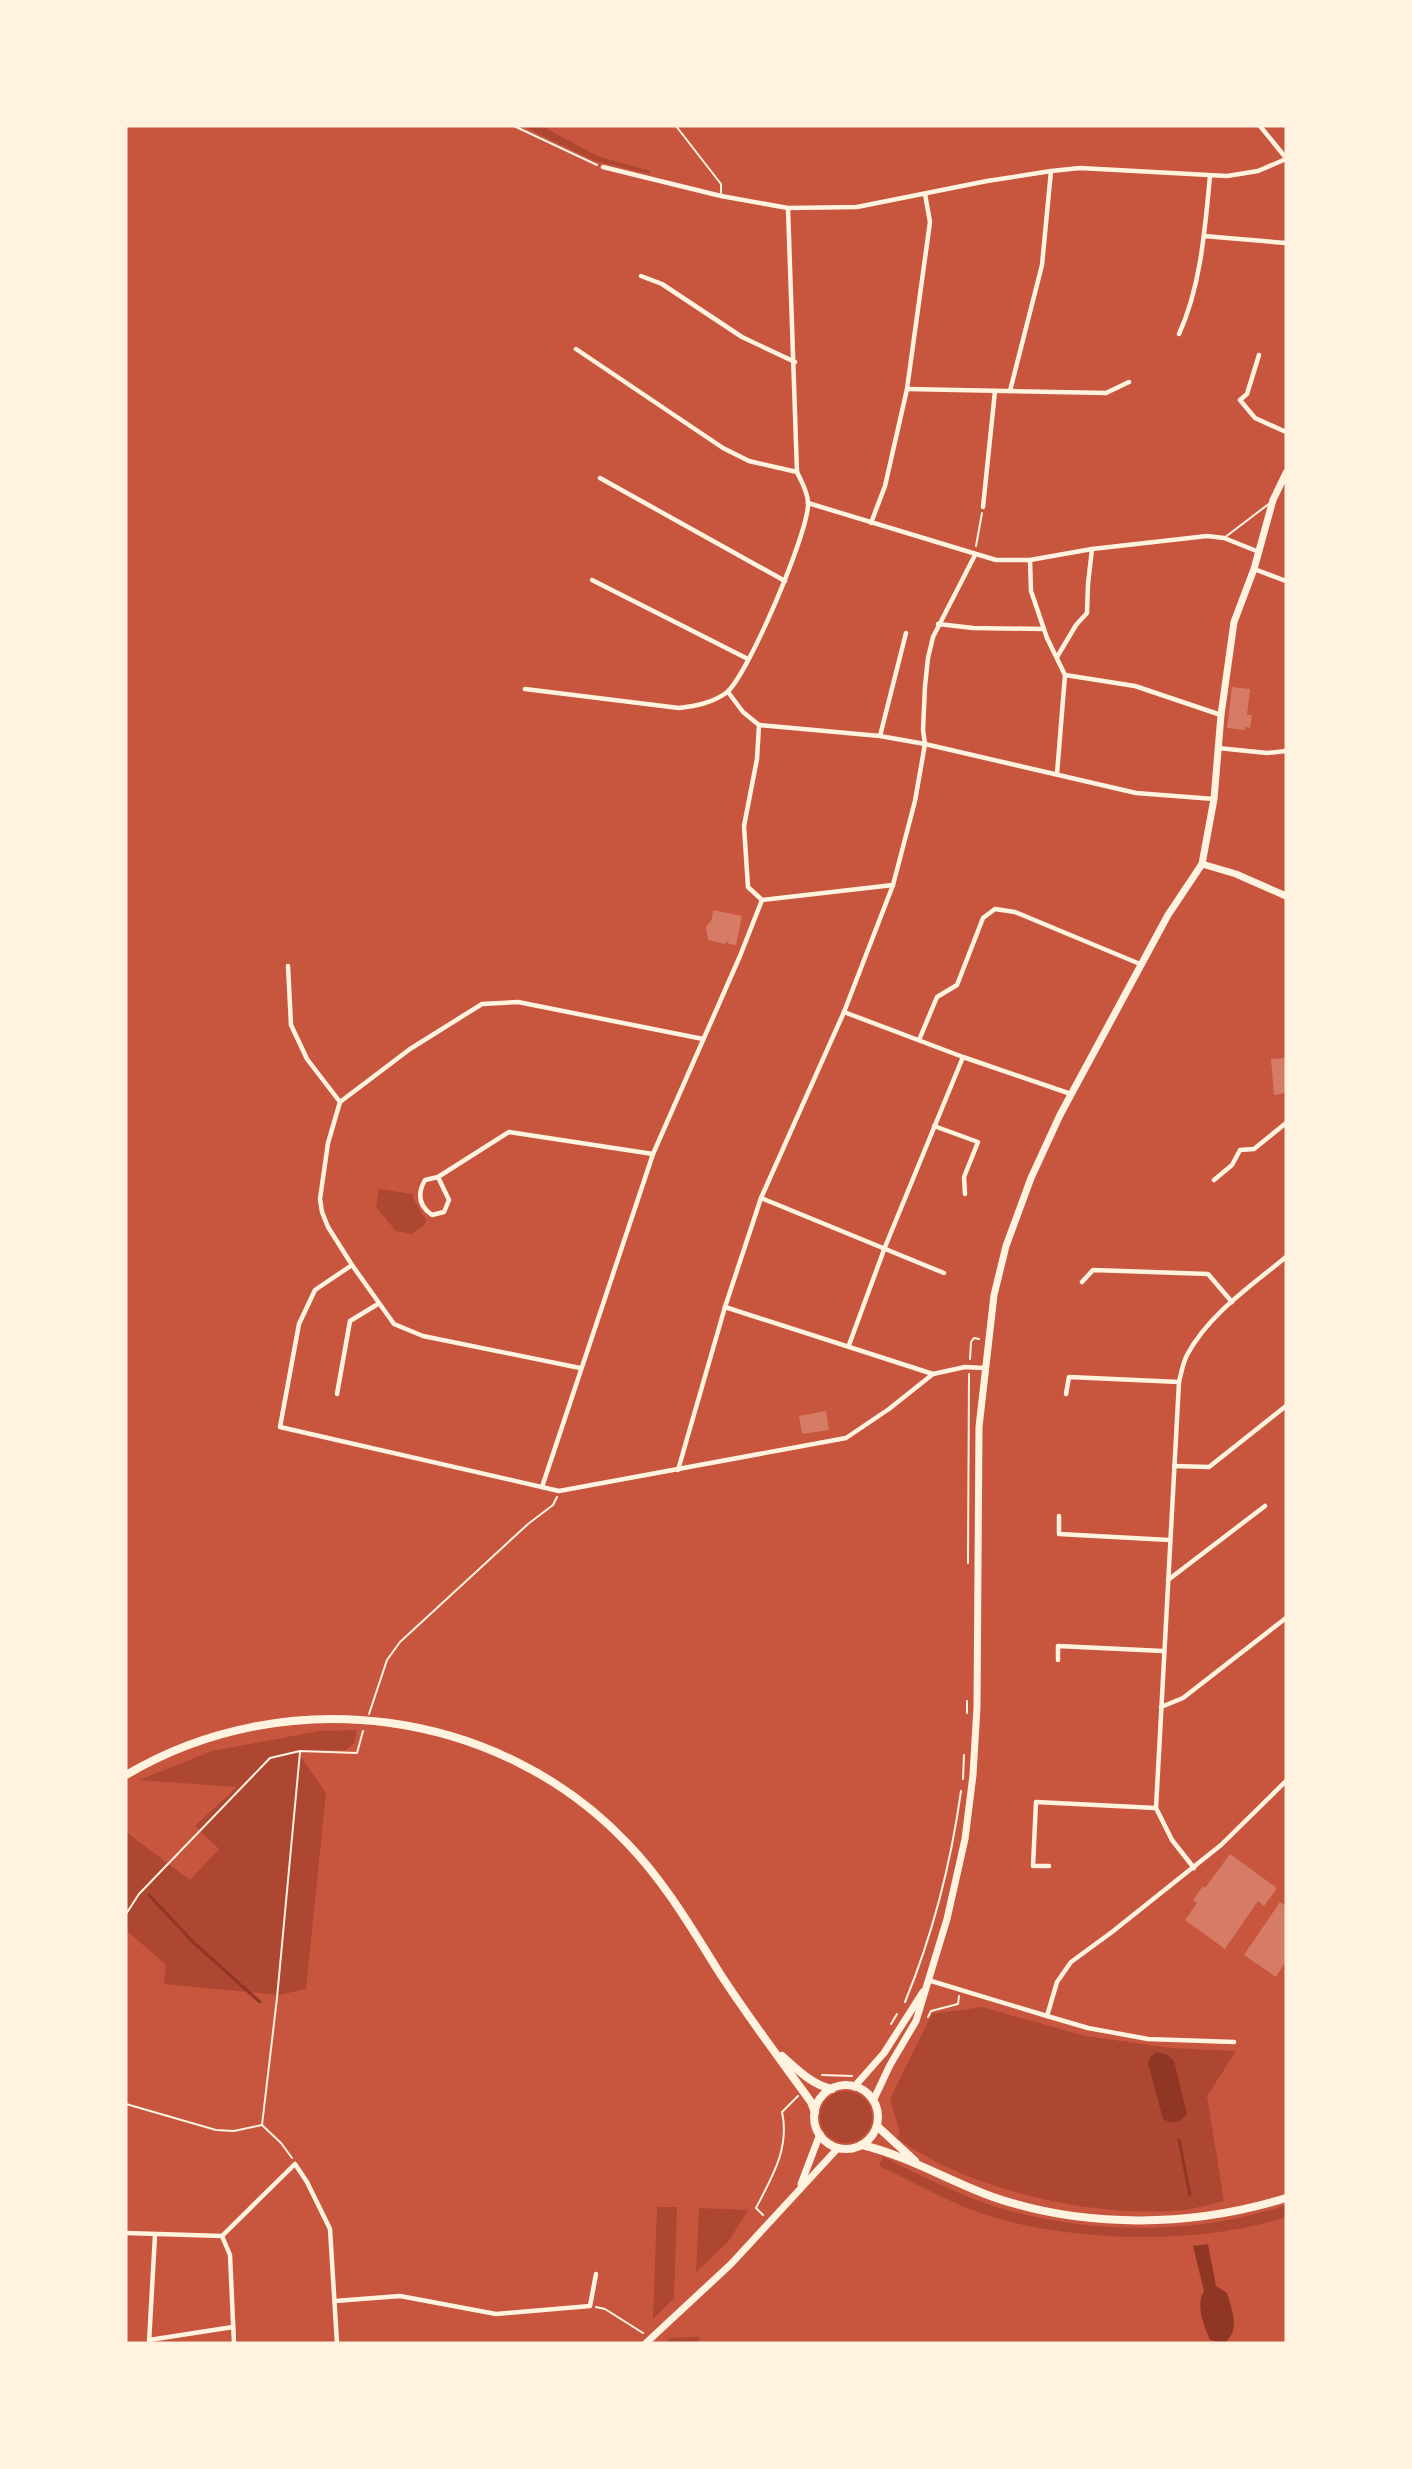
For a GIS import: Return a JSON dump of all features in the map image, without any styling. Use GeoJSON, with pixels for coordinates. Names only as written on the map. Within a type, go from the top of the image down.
{"type":"FeatureCollection","features":[{"type":"Feature","properties":{"kind":"main road"},"geometry":{"type":"LineString","coordinates":[[873,2101],[886,2072],[916,2021],[960,1868],[972,1784],[979,1631],[978,1450],[984,1368],[994,1295],[1006,1246],[1031,1178],[1071,1094],[1140,964],[1168,915],[1202,864],[1214,799],[1221,715],[1234,622],[1254,569],[1273,500],[1286,473]]}},
{"type":"Feature","properties":{"kind":"main road"},"geometry":{"type":"LineString","coordinates":[[1202,864],[1236,874],[1286,896]]}},
{"type":"Feature","properties":{"kind":"main road"},"geometry":{"type":"LineString","coordinates":[[126,1775],[184,1746],[207,1738],[265,1724],[306,1719],[359,1719],[421,1727],[459,1737],[500,1753],[568,1792],[601,1817],[627,1842],[667,1891],[747,2014],[803,2091],[815,2112]]}},
{"type":"Feature","properties":{"kind":"main road"},"geometry":{"type":"LineString","coordinates":[[855,2086],[884,2053],[924,1990]]}},
{"type":"Feature","properties":{"kind":"main road"},"geometry":{"type":"LineString","coordinates":[[772,2047],[813,2082],[821,2087],[832,2089]]}},
{"type":"Feature","properties":{"kind":"main road"},"geometry":{"type":"LineString","coordinates":[[855,2086],[873,2101],[877,2110],[877,2126],[871,2137],[862,2145],[850,2149],[838,2148],[827,2143],[820,2134],[815,2123],[815,2112],[822,2096],[832,2089],[855,2086]]}},
{"type":"Feature","properties":{"kind":"main road"},"geometry":{"type":"LineString","coordinates":[[877,2126],[918,2164]]}},
{"type":"Feature","properties":{"kind":"main road"},"geometry":{"type":"LineString","coordinates":[[799,2189],[820,2134]]}},
{"type":"Feature","properties":{"kind":"main road"},"geometry":{"type":"LineString","coordinates":[[862,2145],[918,2164],[993,2197],[1086,2217],[1138,2220],[1186,2218],[1240,2210],[1286,2198]]}},
{"type":"Feature","properties":{"kind":"main road"},"geometry":{"type":"LineString","coordinates":[[646,2343],[731,2264],[838,2148]]}},
{"type":"Feature","properties":{"kind":"street"},"geometry":{"type":"LineString","coordinates":[[603,167],[721,196],[788,208],[857,207],[987,181],[1080,168],[1210,176],[1258,171],[1286,159],[1260,126]]}},
{"type":"Feature","properties":{"kind":"street"},"geometry":{"type":"LineString","coordinates":[[1010,391],[1042,265],[1051,171]]}},
{"type":"Feature","properties":{"kind":"street"},"geometry":{"type":"LineString","coordinates":[[1179,334],[1186,318],[1204,236],[1210,176]]}},
{"type":"Feature","properties":{"kind":"street"},"geometry":{"type":"LineString","coordinates":[[871,523],[885,486],[907,389],[930,222],[925,194]]}},
{"type":"Feature","properties":{"kind":"street"},"geometry":{"type":"LineString","coordinates":[[525,689],[678,708],[702,705],[728,692],[748,659],[785,581],[808,502],[797,472],[788,208]]}},
{"type":"Feature","properties":{"kind":"street"},"geometry":{"type":"LineString","coordinates":[[1204,236],[1286,243]]}},
{"type":"Feature","properties":{"kind":"street"},"geometry":{"type":"LineString","coordinates":[[641,276],[662,284],[742,337],[795,362]]}},
{"type":"Feature","properties":{"kind":"street"},"geometry":{"type":"LineString","coordinates":[[576,349],[723,448],[749,461],[797,472]]}},
{"type":"Feature","properties":{"kind":"street"},"geometry":{"type":"LineString","coordinates":[[1260,355],[1247,394],[1240,400],[1255,418],[1286,432]]}},
{"type":"Feature","properties":{"kind":"street"},"geometry":{"type":"LineString","coordinates":[[907,389],[1106,393],[1129,382]]}},
{"type":"Feature","properties":{"kind":"street"},"geometry":{"type":"LineString","coordinates":[[983,507],[996,391]]}},
{"type":"Feature","properties":{"kind":"street"},"geometry":{"type":"LineString","coordinates":[[600,478],[785,581]]}},
{"type":"Feature","properties":{"kind":"street"},"geometry":{"type":"LineString","coordinates":[[808,502],[996,560],[1030,560],[1092,549],[1207,536],[1224,538],[1259,552]]}},
{"type":"Feature","properties":{"kind":"street"},"geometry":{"type":"LineString","coordinates":[[1057,657],[1076,625],[1087,613],[1092,549]]}},
{"type":"Feature","properties":{"kind":"street"},"geometry":{"type":"LineString","coordinates":[[678,1470],[725,1307],[761,1198],[844,1012],[893,885],[915,801],[925,744],[923,730],[928,658],[938,624],[975,555]]}},
{"type":"Feature","properties":{"kind":"street"},"geometry":{"type":"LineString","coordinates":[[1030,560],[1031,591],[1044,629],[1065,675],[1058,774]]}},
{"type":"Feature","properties":{"kind":"street"},"geometry":{"type":"LineString","coordinates":[[1254,569],[1286,581]]}},
{"type":"Feature","properties":{"kind":"street"},"geometry":{"type":"LineString","coordinates":[[592,580],[748,659]]}},
{"type":"Feature","properties":{"kind":"street"},"geometry":{"type":"LineString","coordinates":[[938,624],[973,628],[1044,629]]}},
{"type":"Feature","properties":{"kind":"street"},"geometry":{"type":"LineString","coordinates":[[880,735],[906,633]]}},
{"type":"Feature","properties":{"kind":"street"},"geometry":{"type":"LineString","coordinates":[[1065,675],[1135,686],[1221,715]]}},
{"type":"Feature","properties":{"kind":"street"},"geometry":{"type":"LineString","coordinates":[[728,692],[743,712],[759,725],[880,735],[1136,793],[1214,799]]}},
{"type":"Feature","properties":{"kind":"street"},"geometry":{"type":"LineString","coordinates":[[759,725],[757,759],[744,826],[748,887],[762,900],[893,885]]}},
{"type":"Feature","properties":{"kind":"street"},"geometry":{"type":"LineString","coordinates":[[1218,748],[1267,753],[1286,751]]}},
{"type":"Feature","properties":{"kind":"street"},"geometry":{"type":"LineString","coordinates":[[542,1487],[653,1154],[740,956],[762,900]]}},
{"type":"Feature","properties":{"kind":"street"},"geometry":{"type":"LineString","coordinates":[[919,1040],[937,998],[957,985],[983,918],[995,909],[1015,912],[1140,964]]}},
{"type":"Feature","properties":{"kind":"street"},"geometry":{"type":"LineString","coordinates":[[288,966],[291,1025],[307,1059],[340,1102]]}},
{"type":"Feature","properties":{"kind":"street"},"geometry":{"type":"LineString","coordinates":[[580,1368],[423,1336],[394,1324],[352,1266],[328,1227],[320,1199],[328,1143],[340,1102],[410,1049],[483,1004],[518,1002],[703,1039]]}},
{"type":"Feature","properties":{"kind":"street"},"geometry":{"type":"LineString","coordinates":[[844,1012],[963,1057],[1071,1094]]}},
{"type":"Feature","properties":{"kind":"street"},"geometry":{"type":"LineString","coordinates":[[849,1345],[885,1247],[963,1057]]}},
{"type":"Feature","properties":{"kind":"street"},"geometry":{"type":"LineString","coordinates":[[1214,1180],[1232,1165],[1240,1150],[1254,1149],[1286,1123]]}},
{"type":"Feature","properties":{"kind":"street"},"geometry":{"type":"LineString","coordinates":[[934,1126],[978,1142],[964,1177],[964,1194]]}},
{"type":"Feature","properties":{"kind":"street"},"geometry":{"type":"LineString","coordinates":[[438,1177],[449,1200],[444,1212],[432,1215],[421,1203],[419,1189],[425,1180],[438,1177],[508,1132],[653,1154]]}},
{"type":"Feature","properties":{"kind":"street"},"geometry":{"type":"LineString","coordinates":[[761,1198],[944,1273]]}},
{"type":"Feature","properties":{"kind":"street"},"geometry":{"type":"LineString","coordinates":[[1194,1868],[1172,1840],[1156,1808],[1179,1382],[1186,1356],[1209,1324],[1286,1257]]}},
{"type":"Feature","properties":{"kind":"street"},"geometry":{"type":"LineString","coordinates":[[352,1266],[315,1290],[299,1324],[280,1426],[559,1491],[846,1438],[889,1409],[933,1374],[969,1367],[984,1368]]}},
{"type":"Feature","properties":{"kind":"street"},"geometry":{"type":"LineString","coordinates":[[1082,1282],[1093,1270],[1208,1274],[1232,1302]]}},
{"type":"Feature","properties":{"kind":"street"},"geometry":{"type":"LineString","coordinates":[[337,1394],[350,1321],[378,1304]]}},
{"type":"Feature","properties":{"kind":"street"},"geometry":{"type":"LineString","coordinates":[[725,1307],[849,1345],[933,1374]]}},
{"type":"Feature","properties":{"kind":"street"},"geometry":{"type":"LineString","coordinates":[[1066,1394],[1069,1377],[1179,1382]]}},
{"type":"Feature","properties":{"kind":"street"},"geometry":{"type":"LineString","coordinates":[[1174,1466],[1209,1467],[1286,1406]]}},
{"type":"Feature","properties":{"kind":"street"},"geometry":{"type":"LineString","coordinates":[[1167,1580],[1265,1506]]}},
{"type":"Feature","properties":{"kind":"street"},"geometry":{"type":"LineString","coordinates":[[1059,1516],[1059,1534],[1169,1540]]}},
{"type":"Feature","properties":{"kind":"street"},"geometry":{"type":"LineString","coordinates":[[1161,1707],[1183,1698],[1286,1618]]}},
{"type":"Feature","properties":{"kind":"street"},"geometry":{"type":"LineString","coordinates":[[1058,1660],[1058,1646],[1163,1651]]}},
{"type":"Feature","properties":{"kind":"street"},"geometry":{"type":"LineString","coordinates":[[1047,2016],[1057,1982],[1071,1962],[1194,1868],[1221,1845],[1286,1780]]}},
{"type":"Feature","properties":{"kind":"street"},"geometry":{"type":"LineString","coordinates":[[1049,1866],[1033,1866],[1036,1802],[1156,1808]]}},
{"type":"Feature","properties":{"kind":"street"},"geometry":{"type":"LineString","coordinates":[[928,1980],[1088,2028],[1148,2039],[1234,2042]]}},
{"type":"Feature","properties":{"kind":"street"},"geometry":{"type":"LineString","coordinates":[[126,2233],[222,2236],[295,2164],[330,2229],[337,2343]]}},
{"type":"Feature","properties":{"kind":"street"},"geometry":{"type":"LineString","coordinates":[[155,2235],[149,2341],[233,2327]]}},
{"type":"Feature","properties":{"kind":"street"},"geometry":{"type":"LineString","coordinates":[[222,2236],[230,2255],[234,2343]]}},
{"type":"Feature","properties":{"kind":"street"},"geometry":{"type":"LineString","coordinates":[[335,2301],[400,2296],[496,2314],[590,2307],[596,2274]]}},
{"type":"Feature","properties":{"kind":"lane"},"geometry":{"type":"LineString","coordinates":[[675,126],[721,184],[721,196]]}},
{"type":"Feature","properties":{"kind":"lane"},"geometry":{"type":"LineString","coordinates":[[1224,538],[1273,500]]}},
{"type":"Feature","properties":{"kind":"path"},"geometry":{"type":"LineString","coordinates":[[514,126],[603,167]]}},
{"type":"Feature","properties":{"kind":"path"},"geometry":{"type":"LineString","coordinates":[[975,555],[983,507]]}},
{"type":"Feature","properties":{"kind":"path"},"geometry":{"type":"LineString","coordinates":[[968,1564],[971,1342],[974,1338],[988,1341]]}},
{"type":"Feature","properties":{"kind":"path"},"geometry":{"type":"LineString","coordinates":[[377,1689],[387,1660],[400,1642],[528,1524],[553,1505],[559,1491]]}},
{"type":"Feature","properties":{"kind":"path"},"geometry":{"type":"LineString","coordinates":[[967,1696],[967,1718]]}},
{"type":"Feature","properties":{"kind":"path"},"geometry":{"type":"LineString","coordinates":[[126,1914],[139,1894],[262,1765],[276,1756],[300,1751],[357,1753],[359,1742]]}},
{"type":"Feature","properties":{"kind":"path"},"geometry":{"type":"LineString","coordinates":[[904,2005],[933,1924],[948,1866],[961,1793],[965,1750]]}},
{"type":"Feature","properties":{"kind":"path"},"geometry":{"type":"LineString","coordinates":[[262,2125],[278,1986],[300,1751]]}},
{"type":"Feature","properties":{"kind":"path"},"geometry":{"type":"LineString","coordinates":[[927,2018],[931,2011],[957,2004],[960,1991]]}},
{"type":"Feature","properties":{"kind":"path"},"geometry":{"type":"LineString","coordinates":[[888,2030],[896,2015],[900,2013]]}},
{"type":"Feature","properties":{"kind":"path"},"geometry":{"type":"LineString","coordinates":[[813,2082],[821,2075],[845,2077],[855,2075]]}},
{"type":"Feature","properties":{"kind":"path"},"geometry":{"type":"LineString","coordinates":[[756,2208],[782,2152],[784,2137],[782,2112],[803,2091]]}},
{"type":"Feature","properties":{"kind":"path"},"geometry":{"type":"LineString","coordinates":[[126,2104],[216,2130],[234,2131],[262,2125],[290,2154],[295,2164]]}},
{"type":"Feature","properties":{"kind":"path"},"geometry":{"type":"LineString","coordinates":[[590,2307],[606,2309],[644,2334]]}},
{"type":"Feature","properties":{"kind":"shaded area"},"geometry":{"type":"Polygon","coordinates":[[[522,126],[542,126],[597,156],[650,171],[650,174],[595,161],[522,126]]]}},
{"type":"Feature","properties":{"kind":"shaded area"},"geometry":{"type":"Polygon","coordinates":[[[379,1189],[413,1194],[426,1220],[425,1225],[412,1234],[396,1231],[376,1207],[379,1189]]]}},
{"type":"Feature","properties":{"kind":"shaded area"},"geometry":{"type":"Polygon","coordinates":[[[357,1730],[354,1743],[346,1750],[297,1751],[326,1793],[306,1989],[279,1995],[164,1984],[166,1965],[126,1930],[126,1832],[190,1880],[219,1849],[195,1826],[237,1787],[139,1780],[212,1751],[319,1731],[357,1730]]]}},
{"type":"Feature","properties":{"kind":"shaded area"},"geometry":{"type":"Polygon","coordinates":[[[982,2007],[1085,2036],[1171,2048],[1236,2051],[1207,2096],[1224,2201],[1184,2210],[1150,2212],[1073,2205],[996,2186],[959,2172],[926,2156],[897,2138],[900,2133],[890,2099],[932,2014],[982,2007]]]}},
{"type":"Feature","properties":{"kind":"shaded area"},"geometry":{"type":"Polygon","coordinates":[[[1156,2052],[1168,2055],[1174,2061],[1187,2114],[1176,2122],[1163,2119],[1148,2063],[1156,2052]]]}},
{"type":"Feature","properties":{"kind":"shaded area"},"geometry":{"type":"Polygon","coordinates":[[[841,2091],[851,2091],[865,2098],[872,2117],[865,2136],[851,2143],[841,2143],[831,2139],[824,2132],[820,2122],[820,2112],[824,2102],[831,2095],[841,2091]]]}},
{"type":"Feature","properties":{"kind":"shaded area"},"geometry":{"type":"Polygon","coordinates":[[[883,2157],[971,2198],[1008,2210],[1087,2225],[1128,2228],[1210,2223],[1249,2216],[1286,2205],[1286,2217],[1250,2227],[1167,2236],[1123,2237],[1037,2228],[962,2206],[879,2166],[883,2157]]]}},
{"type":"Feature","properties":{"kind":"shaded area"},"geometry":{"type":"Polygon","coordinates":[[[657,2207],[677,2207],[674,2298],[653,2319],[657,2207]]]}},
{"type":"Feature","properties":{"kind":"shaded area"},"geometry":{"type":"Polygon","coordinates":[[[699,2208],[748,2210],[728,2242],[696,2272],[699,2208]]]}},
{"type":"Feature","properties":{"kind":"shaded area"},"geometry":{"type":"Polygon","coordinates":[[[1208,2244],[1216,2286],[1227,2293],[1233,2313],[1232,2333],[1224,2343],[1210,2340],[1201,2316],[1200,2303],[1204,2291],[1193,2246],[1208,2244]]]}},
{"type":"Feature","properties":{"kind":"shaded area"},"geometry":{"type":"Polygon","coordinates":[[[699,2337],[699,2343],[665,2343],[671,2338],[699,2337]]]}},
{"type":"Feature","properties":{"kind":"building"},"geometry":{"type":"Polygon","coordinates":[[[1232,687],[1250,689],[1247,715],[1252,715],[1250,728],[1245,727],[1245,730],[1227,728],[1232,687]]]}},
{"type":"Feature","properties":{"kind":"building"},"geometry":{"type":"Polygon","coordinates":[[[713,910],[742,916],[736,945],[728,944],[729,940],[725,944],[708,940],[706,927],[712,919],[713,910]]]}},
{"type":"Feature","properties":{"kind":"building"},"geometry":{"type":"Polygon","coordinates":[[[1286,1058],[1286,1093],[1274,1095],[1271,1059],[1286,1058]]]}},
{"type":"Feature","properties":{"kind":"building"},"geometry":{"type":"Polygon","coordinates":[[[826,1411],[829,1430],[802,1434],[799,1416],[826,1411]]]}},
{"type":"Feature","properties":{"kind":"building"},"geometry":{"type":"Polygon","coordinates":[[[1230,1854],[1277,1888],[1264,1906],[1258,1901],[1225,1949],[1185,1920],[1197,1903],[1193,1900],[1203,1886],[1205,1888],[1230,1854]]]}},
{"type":"Feature","properties":{"kind":"building"},"geometry":{"type":"Polygon","coordinates":[[[1280,1902],[1286,1906],[1286,1961],[1276,1977],[1244,1955],[1280,1902]]]}},
{"type":"Feature","properties":{"kind":"waterway"},"geometry":{"type":"LineString","coordinates":[[149,1895],[193,1942],[260,2002]]}},
{"type":"Feature","properties":{"kind":"waterway"},"geometry":{"type":"LineString","coordinates":[[1179,2140],[1190,2195]]}}]}
